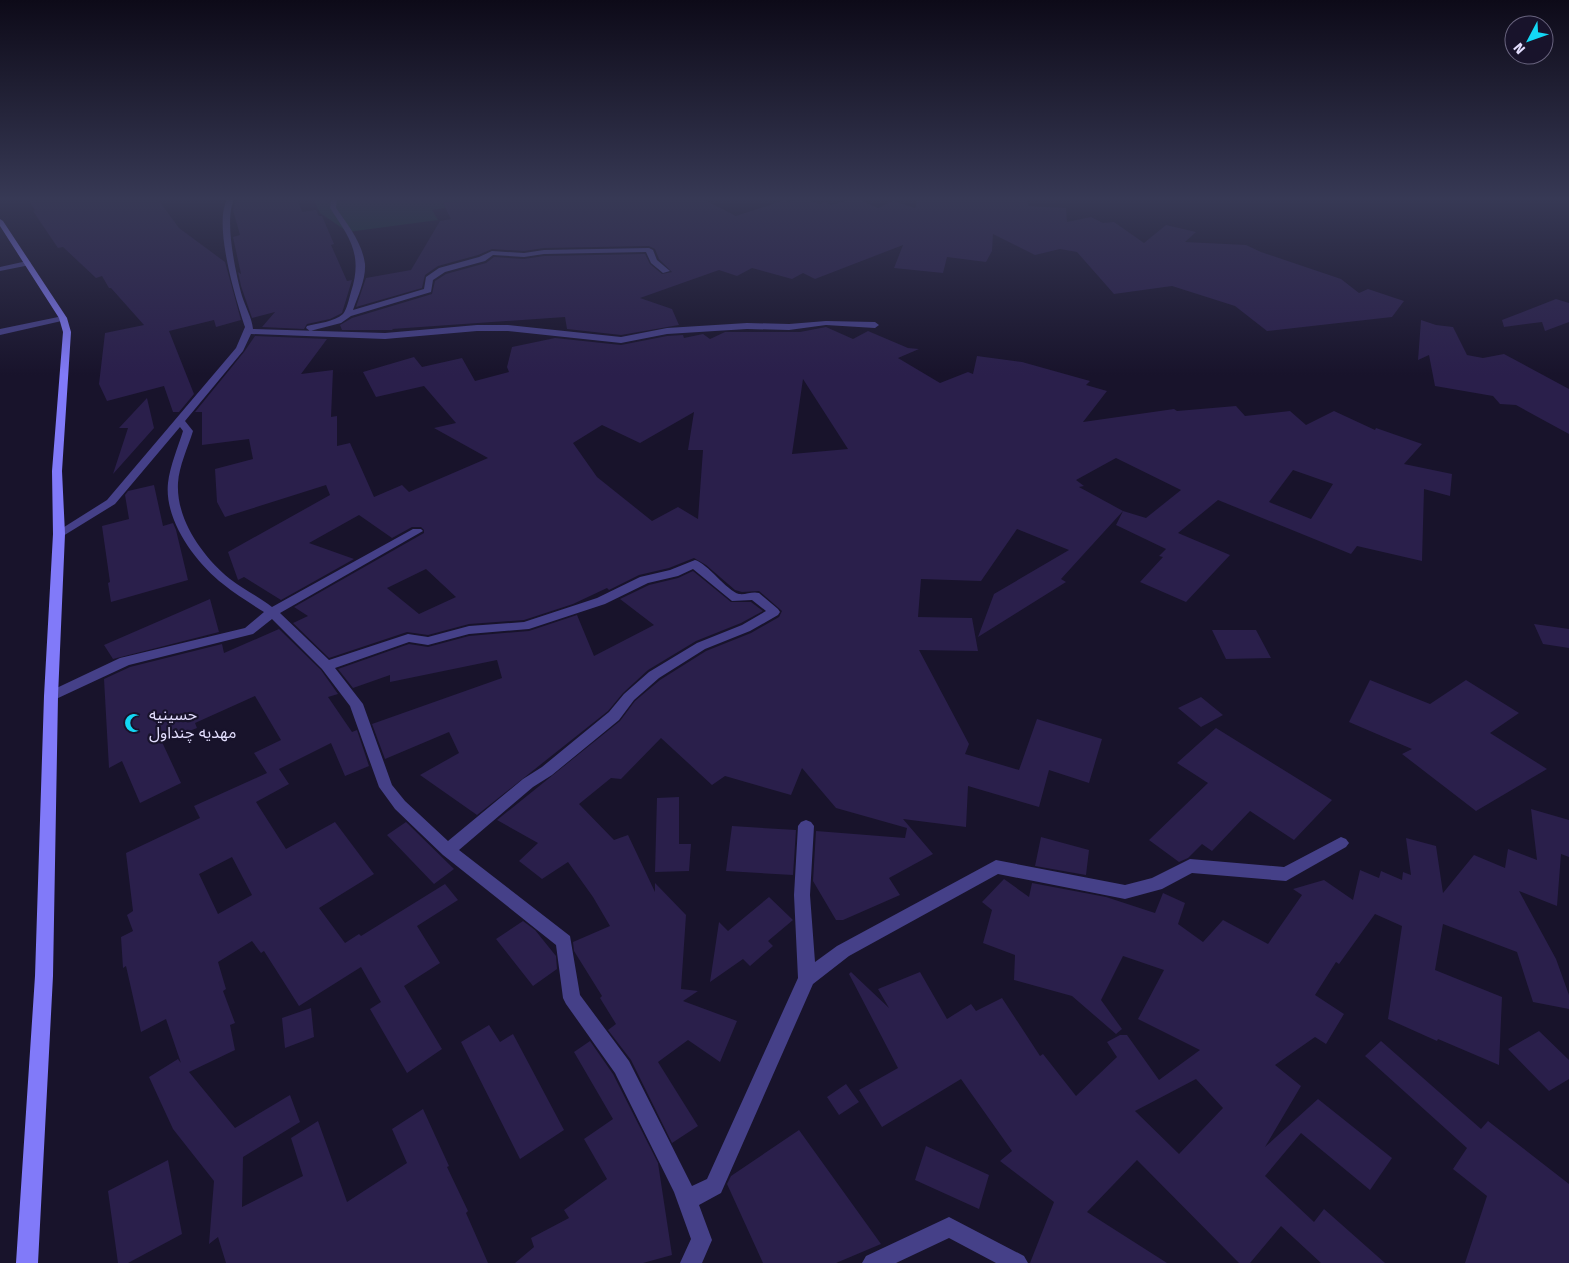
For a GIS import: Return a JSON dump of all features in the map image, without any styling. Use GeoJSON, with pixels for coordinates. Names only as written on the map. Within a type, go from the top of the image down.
{"type":"FeatureCollection","features":[{"type":"Feature","properties":{"kind":"main road"},"geometry":{"type":"LineString","coordinates":[[23,257],[63,318],[67,332],[57,471],[59,534],[51,696],[44,976],[27,1263]]}},
{"type":"Feature","properties":{"kind":"street"},"geometry":{"type":"LineString","coordinates":[[59,534],[111,502],[240,349],[249,327],[238,296],[230,257]]}},
{"type":"Feature","properties":{"kind":"street"},"geometry":{"type":"LineString","coordinates":[[348,314],[359,280],[361,264],[359,257]]}},
{"type":"Feature","properties":{"kind":"street"},"geometry":{"type":"LineString","coordinates":[[307,332],[311,327],[338,321],[348,314],[428,290],[429,278],[442,270],[485,257]]}},
{"type":"Feature","properties":{"kind":"street"},"geometry":{"type":"LineString","coordinates":[[652,257],[654,261],[666,271]]}},
{"type":"Feature","properties":{"kind":"street"},"geometry":{"type":"LineString","coordinates":[[0,269],[27,263]]}},
{"type":"Feature","properties":{"kind":"street"},"geometry":{"type":"LineString","coordinates":[[0,332],[63,318]]}},
{"type":"Feature","properties":{"kind":"street"},"geometry":{"type":"LineString","coordinates":[[248,331],[385,336],[477,328],[508,328],[621,340],[667,331],[747,326],[789,327],[826,323],[875,324]]}},
{"type":"Feature","properties":{"kind":"street"},"geometry":{"type":"LineString","coordinates":[[180,421],[188,430],[173,483],[176,513],[189,538],[206,562],[226,581],[272,612],[327,666],[356,704],[386,787],[400,805],[448,850],[564,941],[572,998],[622,1067],[687,1200],[702,1240],[691,1263]]}},
{"type":"Feature","properties":{"kind":"street"},"geometry":{"type":"LineString","coordinates":[[51,696],[125,661],[249,631],[272,612],[417,531]]}},
{"type":"Feature","properties":{"kind":"street"},"geometry":{"type":"LineString","coordinates":[[327,666],[408,638],[428,641],[469,630],[525,626],[600,601],[644,580],[674,573],[695,564],[701,571],[736,598],[755,596],[774,612],[746,628],[701,646],[654,675],[629,697],[614,716],[547,771],[528,782],[448,850]]}},
{"type":"Feature","properties":{"kind":"street"},"geometry":{"type":"LineString","coordinates":[[687,1200],[714,1186],[807,978],[802,895],[806,826]]}},
{"type":"Feature","properties":{"kind":"street"},"geometry":{"type":"LineString","coordinates":[[807,978],[843,951],[996,868],[1125,892],[1156,884],[1190,866],[1286,874],[1341,842]]}},
{"type":"Feature","properties":{"kind":"street"},"geometry":{"type":"LineString","coordinates":[[873,1263],[949,1227],[1016,1263]]}},
{"type":"Feature","properties":{"kind":"building"},"geometry":{"type":"Polygon","coordinates":[[[74,257],[218,257],[225,262],[241,320],[216,327],[214,320],[169,331],[194,394],[179,412],[173,412],[164,386],[107,401],[99,384],[105,333],[144,325],[109,288],[102,276],[96,278],[74,257]]]}},
{"type":"Feature","properties":{"kind":"building"},"geometry":{"type":"Polygon","coordinates":[[[237,257],[336,257],[347,281],[352,280],[342,313],[330,319],[307,324],[304,329],[262,327],[275,312],[252,318],[238,272],[241,274],[237,257]]]}},
{"type":"Feature","properties":{"kind":"building"},"geometry":{"type":"Polygon","coordinates":[[[419,257],[471,257],[438,266],[425,275],[422,288],[356,307],[366,278],[411,270],[419,257]]]}},
{"type":"Feature","properties":{"kind":"building"},"geometry":{"type":"Polygon","coordinates":[[[494,257],[524,259],[538,257],[646,257],[650,264],[662,274],[672,272],[658,257],[872,257],[815,279],[803,273],[792,279],[752,268],[737,276],[719,270],[640,298],[672,309],[679,325],[621,335],[567,329],[565,317],[393,330],[342,330],[340,325],[352,318],[432,294],[435,281],[446,274],[486,263],[494,257]]]}},
{"type":"Feature","properties":{"kind":"building"},"geometry":{"type":"Polygon","coordinates":[[[898,257],[989,257],[986,262],[947,257],[943,273],[894,268],[898,257]]]}},
{"type":"Feature","properties":{"kind":"building"},"geometry":{"type":"Polygon","coordinates":[[[1081,257],[1276,257],[1341,279],[1359,293],[1368,289],[1404,301],[1392,317],[1267,331],[1235,306],[1172,286],[1114,294],[1081,257]]]}},
{"type":"Feature","properties":{"kind":"building"},"geometry":{"type":"Polygon","coordinates":[[[1556,299],[1569,303],[1569,322],[1545,331],[1542,322],[1504,327],[1502,320],[1556,299]]]}},
{"type":"Feature","properties":{"kind":"building"},"geometry":{"type":"Polygon","coordinates":[[[1421,320],[1436,325],[1453,327],[1467,355],[1483,358],[1504,354],[1569,389],[1569,434],[1516,405],[1500,404],[1493,396],[1435,386],[1429,355],[1418,360],[1421,320]]]}},
{"type":"Feature","properties":{"kind":"building"},"geometry":{"type":"Polygon","coordinates":[[[826,327],[853,339],[868,331],[908,348],[919,349],[898,358],[940,383],[968,372],[973,374],[977,356],[1022,362],[1090,381],[1086,385],[1107,391],[1083,422],[1174,409],[1177,411],[1236,406],[1245,416],[1290,411],[1306,425],[1334,411],[1375,430],[1376,428],[1422,444],[1404,464],[1452,474],[1450,496],[1424,489],[1422,561],[1357,546],[1351,554],[1218,500],[1178,533],[1230,555],[1186,602],[1140,582],[1163,557],[1159,556],[1166,549],[1116,525],[1123,511],[1061,579],[1066,582],[978,637],[994,594],[1069,550],[1017,529],[981,581],[921,579],[918,617],[972,618],[978,651],[919,650],[969,744],[965,754],[1019,770],[1037,719],[1102,739],[1089,783],[1049,770],[1039,807],[968,786],[966,827],[903,819],[933,854],[889,878],[900,895],[843,920],[836,920],[813,881],[816,831],[905,838],[907,828],[836,808],[802,768],[791,795],[725,776],[712,785],[661,738],[621,779],[611,778],[579,804],[614,840],[628,835],[655,892],[655,883],[686,915],[681,989],[698,991],[683,1001],[737,1021],[720,1062],[688,1040],[658,1062],[698,1126],[672,1143],[631,1060],[608,1030],[616,1024],[600,998],[602,996],[574,951],[573,942],[610,926],[593,897],[568,862],[542,879],[519,861],[538,843],[497,820],[620,721],[635,701],[660,680],[706,651],[751,633],[779,617],[782,611],[759,591],[742,592],[735,590],[706,565],[694,558],[669,568],[639,575],[609,590],[607,588],[573,604],[524,620],[469,624],[428,635],[407,632],[329,658],[293,623],[308,616],[294,607],[424,533],[424,530],[421,527],[412,527],[392,538],[359,515],[309,543],[354,559],[281,600],[244,577],[238,580],[228,552],[330,495],[326,485],[225,517],[217,502],[215,469],[253,459],[249,439],[202,445],[202,412],[195,412],[255,336],[327,339],[301,374],[333,370],[331,417],[337,416],[337,446],[350,443],[374,497],[402,485],[409,492],[488,458],[434,428],[456,423],[424,386],[376,397],[363,372],[414,357],[422,367],[462,358],[475,381],[509,372],[507,367],[512,347],[555,338],[621,345],[667,336],[683,335],[684,338],[703,334],[710,339],[725,332],[800,332],[826,327]],[[803,379],[792,454],[848,449],[803,379]],[[694,412],[640,443],[602,425],[573,443],[597,477],[652,521],[678,507],[698,519],[703,450],[688,450],[694,412]],[[1116,458],[1076,480],[1084,486],[1079,487],[1123,511],[1146,518],[1181,490],[1116,458]],[[1293,470],[1269,502],[1311,519],[1333,484],[1293,470]],[[426,569],[387,588],[419,614],[456,597],[426,569]]]}},
{"type":"Feature","properties":{"kind":"building"},"geometry":{"type":"Polygon","coordinates":[[[147,398],[154,428],[113,474],[128,428],[119,428],[147,398]]]}},
{"type":"Feature","properties":{"kind":"building"},"geometry":{"type":"Polygon","coordinates":[[[154,485],[163,526],[173,523],[176,530],[188,580],[111,602],[102,526],[129,519],[125,495],[128,491],[154,485]]]}},
{"type":"Feature","properties":{"kind":"building"},"geometry":{"type":"Polygon","coordinates":[[[693,571],[731,602],[751,602],[763,611],[741,623],[696,641],[648,670],[623,693],[608,711],[477,815],[420,775],[459,753],[449,732],[385,759],[372,724],[502,678],[497,660],[390,682],[390,675],[353,688],[338,669],[409,644],[428,647],[469,636],[529,631],[577,615],[594,656],[654,625],[620,599],[649,585],[678,578],[693,571]]]}},
{"type":"Feature","properties":{"kind":"building"},"geometry":{"type":"Polygon","coordinates":[[[210,599],[219,632],[113,659],[104,645],[210,599]]]}},
{"type":"Feature","properties":{"kind":"building"},"geometry":{"type":"Polygon","coordinates":[[[1534,624],[1569,629],[1569,648],[1543,644],[1534,624]]]}},
{"type":"Feature","properties":{"kind":"building"},"geometry":{"type":"Polygon","coordinates":[[[279,629],[321,670],[338,694],[328,697],[352,732],[357,730],[369,766],[345,776],[331,743],[279,769],[289,784],[256,802],[286,849],[335,822],[374,874],[319,908],[345,943],[359,934],[361,936],[445,884],[458,900],[417,926],[440,963],[404,986],[442,1049],[407,1073],[370,1009],[381,1002],[361,967],[299,1006],[264,951],[261,953],[252,941],[218,962],[226,989],[223,991],[235,1023],[230,1025],[235,1050],[189,1072],[235,1128],[290,1095],[300,1122],[243,1157],[242,1207],[303,1176],[291,1138],[318,1121],[347,1202],[407,1163],[392,1129],[423,1109],[468,1211],[466,1213],[488,1263],[226,1263],[218,1237],[209,1244],[214,1181],[173,1129],[149,1077],[178,1059],[181,1063],[166,1019],[141,1032],[126,966],[123,968],[121,937],[133,931],[127,915],[133,911],[126,853],[200,818],[194,806],[267,773],[254,753],[281,740],[255,696],[195,723],[197,728],[162,742],[181,783],[140,803],[122,761],[109,768],[104,679],[130,667],[222,644],[224,653],[279,629]],[[232,857],[199,874],[218,914],[252,895],[232,857]]]}},
{"type":"Feature","properties":{"kind":"building"},"geometry":{"type":"Polygon","coordinates":[[[1212,630],[1256,630],[1271,658],[1226,659],[1212,630]]]}},
{"type":"Feature","properties":{"kind":"building"},"geometry":{"type":"Polygon","coordinates":[[[1370,680],[1430,704],[1466,680],[1519,713],[1490,733],[1547,769],[1476,811],[1402,754],[1412,749],[1349,722],[1370,680]]]}},
{"type":"Feature","properties":{"kind":"building"},"geometry":{"type":"Polygon","coordinates":[[[1201,697],[1223,715],[1201,727],[1178,708],[1201,697]]]}},
{"type":"Feature","properties":{"kind":"building"},"geometry":{"type":"Polygon","coordinates":[[[1216,728],[1332,800],[1294,840],[1250,811],[1212,851],[1202,844],[1188,858],[1179,862],[1149,840],[1208,783],[1177,763],[1216,728]]]}},
{"type":"Feature","properties":{"kind":"building"},"geometry":{"type":"Polygon","coordinates":[[[679,797],[679,844],[691,844],[689,871],[655,872],[657,798],[679,797]]]}},
{"type":"Feature","properties":{"kind":"building"},"geometry":{"type":"Polygon","coordinates":[[[1531,809],[1569,820],[1569,857],[1561,854],[1557,906],[1519,891],[1556,959],[1569,995],[1569,1009],[1533,1002],[1517,952],[1443,924],[1435,970],[1502,997],[1499,1065],[1438,1039],[1437,1041],[1388,1019],[1402,926],[1375,914],[1339,964],[1336,962],[1315,995],[1344,1014],[1326,1044],[1315,1037],[1275,1065],[1301,1086],[1265,1147],[1318,1099],[1392,1158],[1370,1190],[1301,1133],[1265,1176],[1314,1222],[1324,1209],[1385,1263],[1321,1263],[1281,1226],[1250,1263],[1239,1263],[1137,1160],[1087,1212],[1167,1263],[1030,1263],[1054,1202],[1000,1161],[1012,1151],[961,1079],[882,1127],[859,1090],[898,1068],[849,974],[851,972],[889,1008],[878,989],[920,972],[947,1019],[971,1004],[976,1011],[1002,998],[1040,1056],[1043,1054],[1076,1096],[1117,1057],[1107,1042],[1120,1035],[1127,1035],[1159,1080],[1200,1050],[1138,1019],[1164,970],[1123,956],[1101,1000],[1122,1029],[1116,1034],[1072,996],[1014,980],[1015,955],[983,943],[992,910],[982,902],[1004,879],[1029,897],[1032,883],[1106,897],[1155,913],[1163,893],[1185,903],[1178,924],[1203,942],[1223,920],[1268,944],[1302,895],[1293,889],[1324,880],[1353,900],[1360,870],[1379,878],[1381,871],[1402,880],[1403,872],[1411,875],[1406,838],[1436,846],[1443,893],[1474,855],[1505,868],[1508,849],[1537,860],[1531,809]],[[1196,1079],[1135,1111],[1179,1154],[1223,1108],[1196,1079]]]}},
{"type":"Feature","properties":{"kind":"building"},"geometry":{"type":"Polygon","coordinates":[[[406,822],[454,869],[434,884],[387,835],[406,822]]]}},
{"type":"Feature","properties":{"kind":"building"},"geometry":{"type":"Polygon","coordinates":[[[732,826],[796,830],[793,875],[726,871],[732,826]]]}},
{"type":"Feature","properties":{"kind":"building"},"geometry":{"type":"Polygon","coordinates":[[[1041,837],[1089,850],[1086,875],[1035,866],[1041,837]]]}},
{"type":"Feature","properties":{"kind":"building"},"geometry":{"type":"Polygon","coordinates":[[[769,897],[793,920],[768,941],[773,946],[750,966],[743,959],[710,982],[719,922],[728,931],[769,897]]]}},
{"type":"Feature","properties":{"kind":"building"},"geometry":{"type":"Polygon","coordinates":[[[523,921],[535,930],[556,956],[557,969],[533,986],[496,939],[523,921]]]}},
{"type":"Feature","properties":{"kind":"building"},"geometry":{"type":"Polygon","coordinates":[[[311,1008],[314,1037],[285,1048],[282,1018],[311,1008]]]}},
{"type":"Feature","properties":{"kind":"building"},"geometry":{"type":"Polygon","coordinates":[[[489,1025],[500,1042],[513,1034],[564,1130],[520,1159],[461,1042],[489,1025]]]}},
{"type":"Feature","properties":{"kind":"building"},"geometry":{"type":"Polygon","coordinates":[[[1539,1031],[1569,1060],[1569,1079],[1549,1091],[1508,1049],[1539,1031]]]}},
{"type":"Feature","properties":{"kind":"building"},"geometry":{"type":"Polygon","coordinates":[[[590,1041],[613,1074],[658,1163],[672,1255],[643,1263],[515,1263],[534,1247],[531,1238],[569,1218],[564,1210],[607,1179],[584,1139],[613,1119],[574,1052],[590,1041]]]}},
{"type":"Feature","properties":{"kind":"building"},"geometry":{"type":"Polygon","coordinates":[[[1381,1041],[1481,1129],[1488,1121],[1569,1184],[1569,1263],[1465,1263],[1487,1196],[1453,1169],[1467,1148],[1365,1056],[1381,1041]]]}},
{"type":"Feature","properties":{"kind":"building"},"geometry":{"type":"Polygon","coordinates":[[[846,1084],[859,1102],[839,1115],[827,1097],[846,1084]]]}},
{"type":"Feature","properties":{"kind":"building"},"geometry":{"type":"Polygon","coordinates":[[[799,1130],[881,1244],[836,1263],[763,1263],[727,1184],[731,1176],[799,1130]]]}},
{"type":"Feature","properties":{"kind":"building"},"geometry":{"type":"Polygon","coordinates":[[[926,1146],[989,1175],[979,1209],[915,1180],[926,1146]]]}},
{"type":"Feature","properties":{"kind":"building"},"geometry":{"type":"Polygon","coordinates":[[[168,1160],[182,1234],[128,1263],[118,1263],[108,1191],[168,1160]]]}},
{"type":"Feature","properties":{"kind":"place","name":"حسینیه مهدیه چنداول"},"geometry":{"type":"Point","coordinates":[134,723]}}]}
